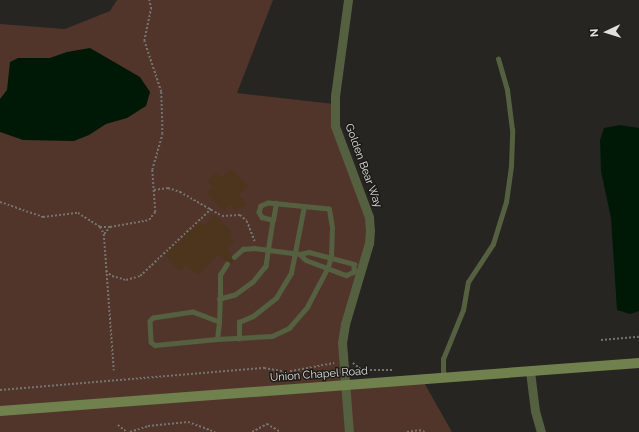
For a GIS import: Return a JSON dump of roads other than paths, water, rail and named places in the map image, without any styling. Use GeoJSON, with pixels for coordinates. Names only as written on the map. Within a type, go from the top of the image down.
{"type":"FeatureCollection","features":[{"type":"Feature","properties":{"kind":"main road","name":"Union Chapel Road"},"geometry":{"type":"LineString","coordinates":[[0,411],[639,363]]}},
{"type":"Feature","properties":{"kind":"street","name":"Golden Bear Way"},"geometry":{"type":"LineString","coordinates":[[348,0],[334,114],[338,138],[369,217],[369,243],[358,272],[345,324],[343,362],[348,432]]}},
{"type":"Feature","properties":{"kind":"street"},"geometry":{"type":"LineString","coordinates":[[530,371],[535,411],[541,432]]}},
{"type":"Feature","properties":{"kind":"lane"},"geometry":{"type":"LineString","coordinates":[[443,378],[443,359],[463,310],[468,282],[493,244],[506,202],[511,166],[512,130],[506,90],[498,59]]}},
{"type":"Feature","properties":{"kind":"lane"},"geometry":{"type":"LineString","coordinates":[[220,299],[236,295],[253,282],[266,266],[276,203]]}},
{"type":"Feature","properties":{"kind":"lane"},"geometry":{"type":"LineString","coordinates":[[218,322],[193,312],[153,318],[150,321],[151,342],[155,344],[272,336],[289,328],[307,307],[328,267],[331,256],[329,209],[276,203],[261,206],[259,212],[262,217],[273,220]]}},
{"type":"Feature","properties":{"kind":"lane"},"geometry":{"type":"LineString","coordinates":[[239,339],[239,322],[253,316],[276,298],[291,273],[298,253],[304,206]]}},
{"type":"Feature","properties":{"kind":"lane"},"geometry":{"type":"LineString","coordinates":[[234,257],[243,249],[269,249],[298,253],[309,252],[331,256],[354,264],[358,272],[346,274],[306,260],[298,253]]}},
{"type":"Feature","properties":{"kind":"lane"},"geometry":{"type":"LineString","coordinates":[[217,339],[220,275],[227,264]]}}]}
